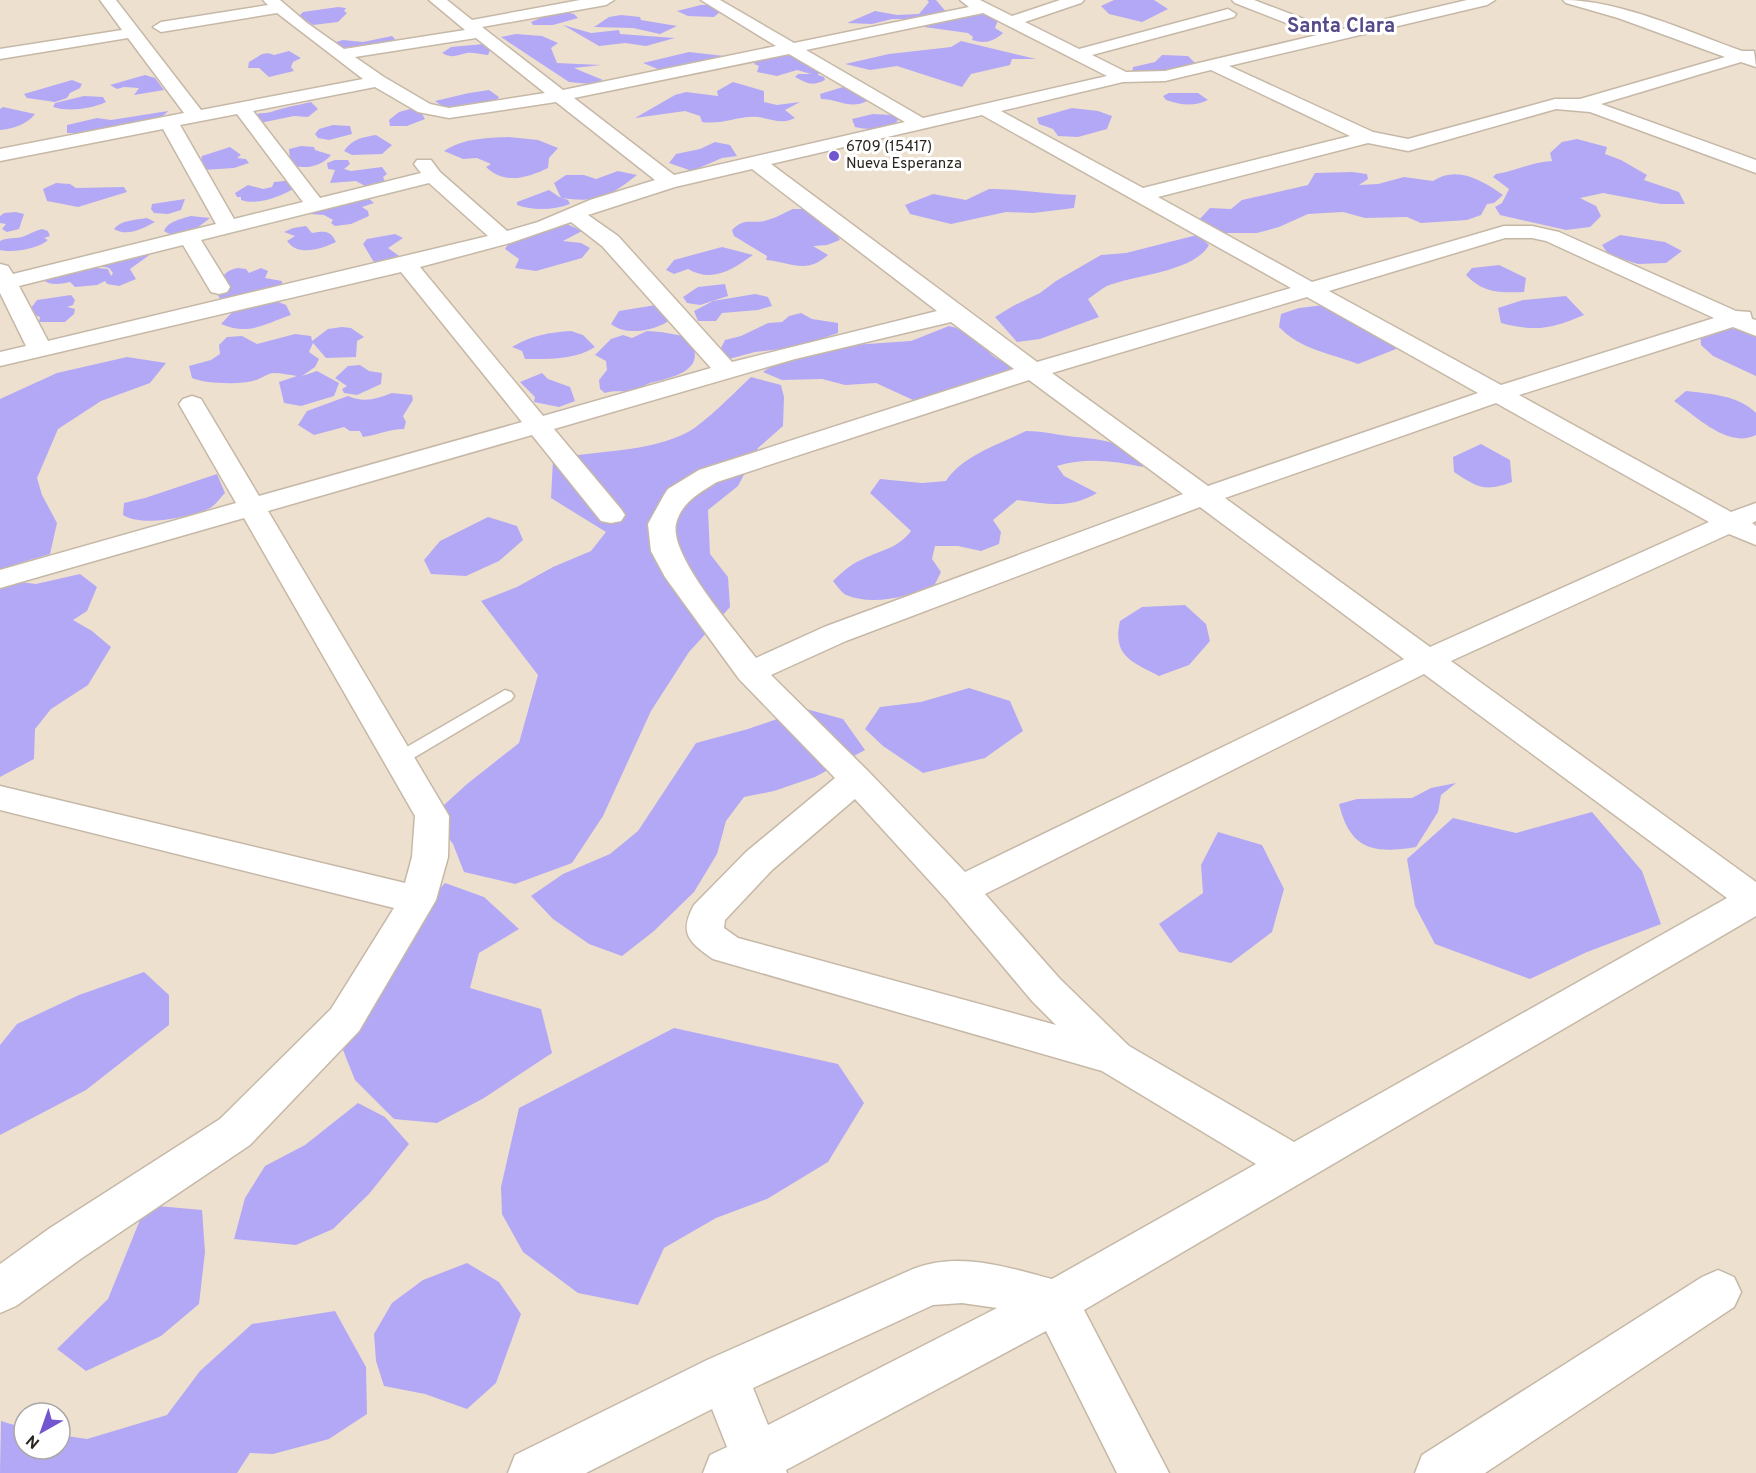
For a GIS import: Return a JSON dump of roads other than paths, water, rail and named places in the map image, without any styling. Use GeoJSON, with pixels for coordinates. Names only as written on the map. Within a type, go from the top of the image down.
{"type":"FeatureCollection","features":[{"type":"Feature","properties":{"kind":"street"},"geometry":{"type":"LineString","coordinates":[[108,0],[197,118]]}},
{"type":"Feature","properties":{"kind":"street"},"geometry":{"type":"LineString","coordinates":[[437,0],[670,182]]}},
{"type":"Feature","properties":{"kind":"street"},"geometry":{"type":"LineString","coordinates":[[341,54],[473,29],[606,0]]}},
{"type":"Feature","properties":{"kind":"street"},"geometry":{"type":"LineString","coordinates":[[708,0],[921,124]]}},
{"type":"Feature","properties":{"kind":"street"},"geometry":{"type":"LineString","coordinates":[[968,0],[1123,77]]}},
{"type":"Feature","properties":{"kind":"street"},"geometry":{"type":"LineString","coordinates":[[1011,21],[1076,0]]}},
{"type":"Feature","properties":{"kind":"street"},"geometry":{"type":"LineString","coordinates":[[1240,0],[1330,35]]}},
{"type":"Feature","properties":{"kind":"street"},"geometry":{"type":"LineString","coordinates":[[0,359],[406,264],[503,239],[545,226],[597,204],[670,182],[758,164],[1123,77],[1165,76],[1482,0]]}},
{"type":"Feature","properties":{"kind":"street"},"geometry":{"type":"LineString","coordinates":[[1571,0],[1596,6],[1751,57]]}},
{"type":"Feature","properties":{"kind":"street"},"geometry":{"type":"LineString","coordinates":[[1596,6],[1621,0]]}},
{"type":"Feature","properties":{"kind":"street"},"geometry":{"type":"LineString","coordinates":[[1263,9],[1293,2]]}},
{"type":"Feature","properties":{"kind":"street"},"geometry":{"type":"LineString","coordinates":[[161,27],[275,4],[378,81],[424,108],[449,112],[559,96],[986,8]]}},
{"type":"Feature","properties":{"kind":"street"},"geometry":{"type":"LineString","coordinates":[[1078,54],[1228,14]]}},
{"type":"Feature","properties":{"kind":"street"},"geometry":{"type":"LineString","coordinates":[[0,54],[131,33]]}},
{"type":"Feature","properties":{"kind":"street"},"geometry":{"type":"LineString","coordinates":[[1213,65],[1368,137],[1408,145],[1555,104],[1581,104],[1751,57]]}},
{"type":"Feature","properties":{"kind":"street"},"geometry":{"type":"LineString","coordinates":[[0,155],[378,81]]}},
{"type":"Feature","properties":{"kind":"street"},"geometry":{"type":"LineString","coordinates":[[1581,104],[1756,167]]}},
{"type":"Feature","properties":{"kind":"street"},"geometry":{"type":"LineString","coordinates":[[242,109],[315,205]]}},
{"type":"Feature","properties":{"kind":"street"},"geometry":{"type":"LineString","coordinates":[[985,109],[1498,394],[1742,516],[1756,537]]}},
{"type":"Feature","properties":{"kind":"street"},"geometry":{"type":"LineString","coordinates":[[169,123],[228,226]]}},
{"type":"Feature","properties":{"kind":"street"},"geometry":{"type":"LineString","coordinates":[[1140,195],[1368,137]]}},
{"type":"Feature","properties":{"kind":"street"},"geometry":{"type":"LineString","coordinates":[[724,1377],[749,1468],[1055,1302],[1756,899],[955,314],[758,164]]}},
{"type":"Feature","properties":{"kind":"street"},"geometry":{"type":"LineString","coordinates":[[40,349],[2,279],[315,205],[428,170],[503,239]]}},
{"type":"Feature","properties":{"kind":"street"},"geometry":{"type":"LineString","coordinates":[[573,214],[610,241],[727,371]]}},
{"type":"Feature","properties":{"kind":"street"},"geometry":{"type":"LineString","coordinates":[[1294,1165],[1115,1058],[1046,990],[960,890],[856,778],[750,672],[680,577],[665,551],[662,524],[678,495],[708,476],[1033,371],[1504,232],[1532,232],[1552,236],[1748,321]]}},
{"type":"Feature","properties":{"kind":"street"},"geometry":{"type":"LineString","coordinates":[[188,236],[219,286]]}},
{"type":"Feature","properties":{"kind":"street"},"geometry":{"type":"LineString","coordinates":[[406,264],[540,425],[611,515]]}},
{"type":"Feature","properties":{"kind":"street"},"geometry":{"type":"LineString","coordinates":[[0,579],[798,351],[955,314]]}},
{"type":"Feature","properties":{"kind":"street"},"geometry":{"type":"LineString","coordinates":[[750,672],[835,634],[1204,496],[1498,394],[1748,321]]}},
{"type":"Feature","properties":{"kind":"street"},"geometry":{"type":"LineString","coordinates":[[0,1291],[66,1243],[235,1132],[345,1020],[418,900],[430,857],[432,816],[192,404]]}},
{"type":"Feature","properties":{"kind":"street"},"geometry":{"type":"LineString","coordinates":[[960,890],[1427,660],[1742,516]]}},
{"type":"Feature","properties":{"kind":"street"},"geometry":{"type":"LineString","coordinates":[[856,778],[759,861],[707,915],[705,934],[726,949],[1115,1058]]}},
{"type":"Feature","properties":{"kind":"street"},"geometry":{"type":"LineString","coordinates":[[0,798],[418,900]]}},
{"type":"Feature","properties":{"kind":"street"},"geometry":{"type":"LineString","coordinates":[[533,1473],[724,1377],[929,1284],[953,1280],[980,1282],[1055,1302],[1144,1473]]}},
{"type":"Feature","properties":{"kind":"street"},"geometry":{"type":"LineString","coordinates":[[1440,1473],[1718,1292]]}},
{"type":"Feature","properties":{"kind":"lane"},"geometry":{"type":"LineString","coordinates":[[399,759],[505,696]]}},
{"type":"Feature","properties":{"kind":"place","name":"6709 (15417) Nueva Esperanza"},"geometry":{"type":"Point","coordinates":[834,156]}},
{"type":"Feature","properties":{"kind":"district","name":"Santa Clara"},"geometry":{"type":"Point","coordinates":[1341,27]}}]}
